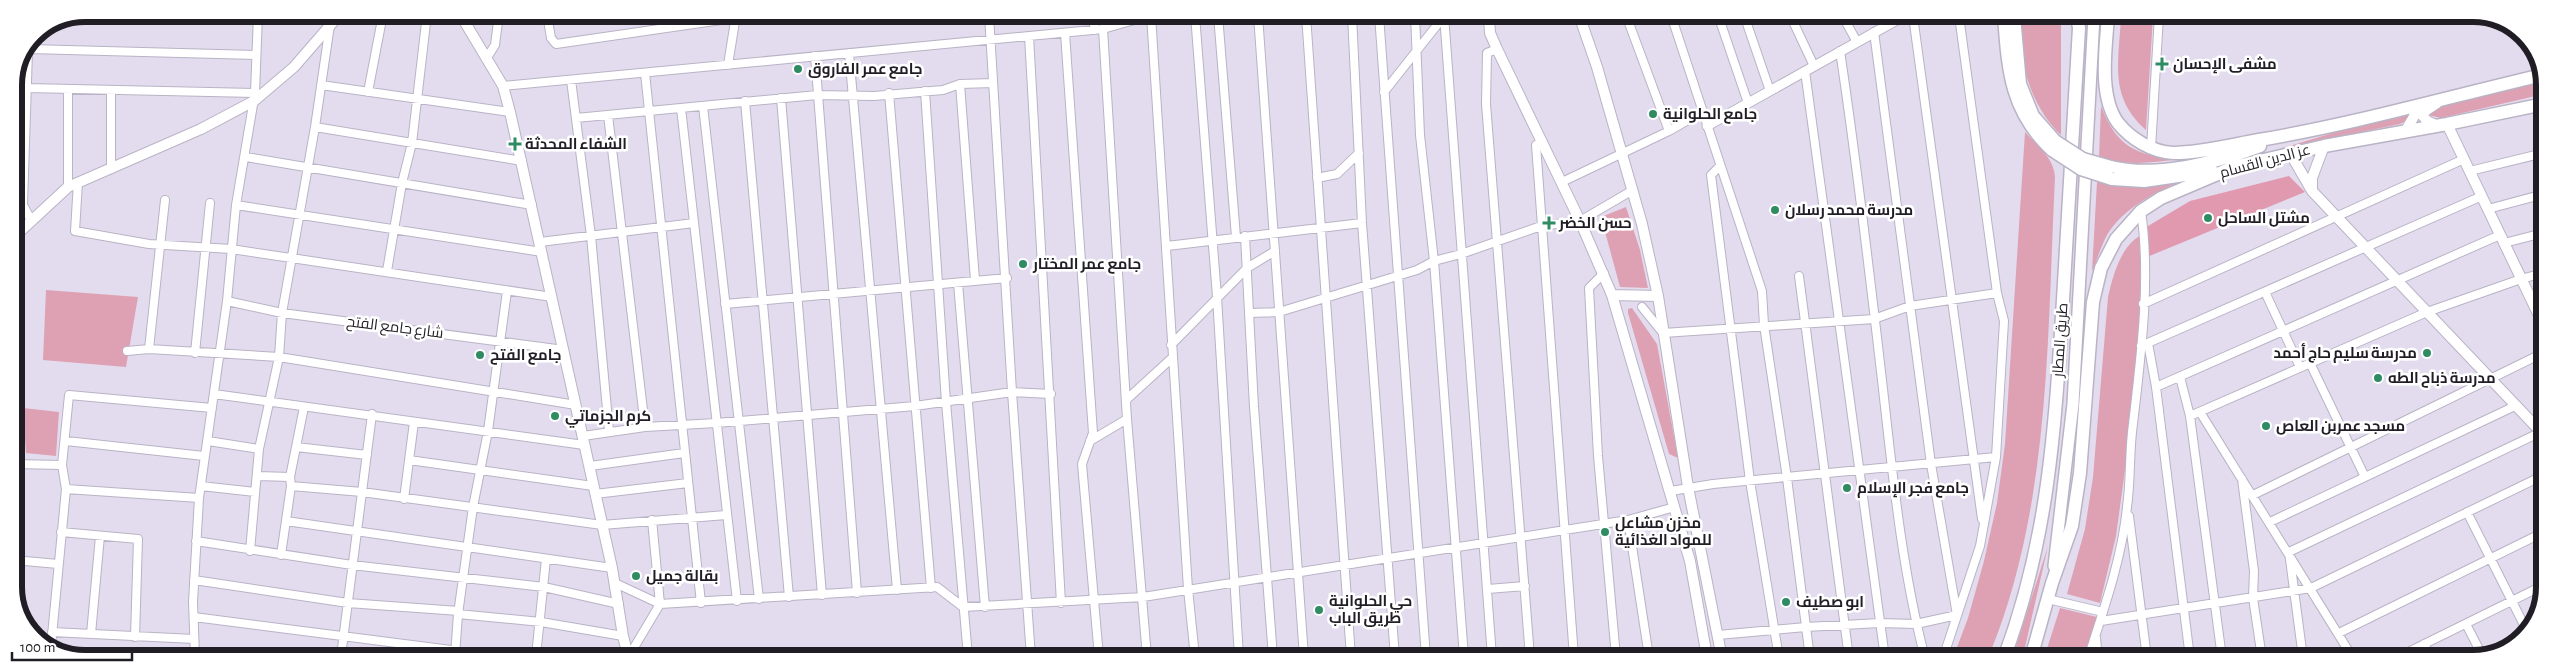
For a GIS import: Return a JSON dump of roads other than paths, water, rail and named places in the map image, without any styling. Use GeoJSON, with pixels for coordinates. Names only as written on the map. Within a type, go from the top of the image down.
{"type":"FeatureCollection","features":[{"type":"Feature","properties":{"kind":"highway"},"geometry":{"type":"LineString","coordinates":[[2005,22],[2011,85],[2031,128],[2054,146],[2111,173],[2144,181],[2234,167]]}},
{"type":"Feature","properties":{"kind":"highway"},"geometry":{"type":"LineString","coordinates":[[2015,22],[2020,84],[2033,116],[2054,146]]}},
{"type":"Feature","properties":{"kind":"highway","name":"طريق المطار"},"geometry":{"type":"LineString","coordinates":[[2007,650],[2027,586],[2040,533],[2049,481],[2056,404],[2079,22]]}},
{"type":"Feature","properties":{"kind":"highway"},"geometry":{"type":"LineString","coordinates":[[2108,22],[2105,76],[2110,107],[2118,122],[2136,140],[2151,148],[2172,153],[2296,134]]}},
{"type":"Feature","properties":{"kind":"highway","name":"عز الدين القسام"},"geometry":{"type":"LineString","coordinates":[[2296,134],[2534,77]]}},
{"type":"Feature","properties":{"kind":"highway","name":"عز الدين القسام"},"geometry":{"type":"LineString","coordinates":[[2052,582],[2072,526],[2080,473],[2093,302],[2101,268],[2116,239],[2141,211],[2161,198],[2234,167],[2324,146],[2406,130],[2443,125],[2535,106]]}},
{"type":"Feature","properties":{"kind":"highway"},"geometry":{"type":"LineString","coordinates":[[2111,173],[2153,171],[2221,160],[2296,134]]}},
{"type":"Feature","properties":{"kind":"highway","name":"طريق المطار"},"geometry":{"type":"LineString","coordinates":[[2032,650],[2052,582]]}},
{"type":"Feature","properties":{"kind":"main road"},"geometry":{"type":"LineString","coordinates":[[22,229],[68,187],[226,116],[294,67],[333,22]]}},
{"type":"Feature","properties":{"kind":"main road"},"geometry":{"type":"LineString","coordinates":[[465,22],[503,86],[510,112],[590,466],[627,650]]}},
{"type":"Feature","properties":{"kind":"main road"},"geometry":{"type":"LineString","coordinates":[[1489,22],[1490,33],[1497,49],[1580,220],[1612,295],[1671,490],[1690,561],[1706,650]]}},
{"type":"Feature","properties":{"kind":"main road"},"geometry":{"type":"LineString","coordinates":[[1581,22],[1633,190],[1658,296],[1688,487],[1721,650]]}},
{"type":"Feature","properties":{"kind":"main road","name":"طريق المطار"},"geometry":{"type":"LineString","coordinates":[[2052,582],[2073,404],[2094,22]]}},
{"type":"Feature","properties":{"kind":"main road"},"geometry":{"type":"LineString","coordinates":[[2447,97],[2425,111],[2423,116],[2426,121],[2443,125],[2464,159],[2535,309]]}},
{"type":"Feature","properties":{"kind":"main road"},"geometry":{"type":"LineString","coordinates":[[2404,107],[2410,108],[2416,113],[2406,130]]}},
{"type":"Feature","properties":{"kind":"main road"},"geometry":{"type":"LineString","coordinates":[[2312,191],[2312,178],[2324,146]]}},
{"type":"Feature","properties":{"kind":"main road"},"geometry":{"type":"LineString","coordinates":[[2290,153],[2312,191],[2536,427]]}},
{"type":"Feature","properties":{"kind":"main road"},"geometry":{"type":"LineString","coordinates":[[1612,295],[1658,296]]}},
{"type":"Feature","properties":{"kind":"street"},"geometry":{"type":"LineString","coordinates":[[195,650],[194,580],[199,498],[227,301],[236,205],[246,157],[254,97],[258,22]]}},
{"type":"Feature","properties":{"kind":"street"},"geometry":{"type":"LineString","coordinates":[[368,92],[381,22]]}},
{"type":"Feature","properties":{"kind":"street"},"geometry":{"type":"LineString","coordinates":[[387,271],[402,183],[412,143],[426,22]]}},
{"type":"Feature","properties":{"kind":"street"},"geometry":{"type":"LineString","coordinates":[[486,59],[495,45],[498,22]]}},
{"type":"Feature","properties":{"kind":"street"},"geometry":{"type":"LineString","coordinates":[[548,22],[551,38],[556,44],[697,22]]}},
{"type":"Feature","properties":{"kind":"street"},"geometry":{"type":"LineString","coordinates":[[728,65],[734,22]]}},
{"type":"Feature","properties":{"kind":"street"},"geometry":{"type":"LineString","coordinates":[[990,22],[1025,605],[1030,650]]}},
{"type":"Feature","properties":{"kind":"street"},"geometry":{"type":"LineString","coordinates":[[1093,22],[1095,30]]}},
{"type":"Feature","properties":{"kind":"street"},"geometry":{"type":"LineString","coordinates":[[503,86],[1104,30],[1129,22]]}},
{"type":"Feature","properties":{"kind":"street"},"geometry":{"type":"LineString","coordinates":[[1151,22],[1167,246],[1172,358],[1188,589],[1194,650]]}},
{"type":"Feature","properties":{"kind":"street"},"geometry":{"type":"LineString","coordinates":[[1197,22],[1217,297],[1239,650]]}},
{"type":"Feature","properties":{"kind":"street"},"geometry":{"type":"LineString","coordinates":[[1219,22],[1241,237],[1247,268],[1254,407],[1273,650]]}},
{"type":"Feature","properties":{"kind":"street"},"geometry":{"type":"LineString","coordinates":[[1258,22],[1304,650]]}},
{"type":"Feature","properties":{"kind":"street"},"geometry":{"type":"LineString","coordinates":[[1306,22],[1350,650]]}},
{"type":"Feature","properties":{"kind":"street"},"geometry":{"type":"LineString","coordinates":[[1352,22],[1362,223],[1394,650]]}},
{"type":"Feature","properties":{"kind":"street"},"geometry":{"type":"LineString","coordinates":[[1379,22],[1426,650]]}},
{"type":"Feature","properties":{"kind":"street"},"geometry":{"type":"LineString","coordinates":[[1415,22],[1420,135],[1434,261],[1463,650]]}},
{"type":"Feature","properties":{"kind":"street"},"geometry":{"type":"LineString","coordinates":[[1384,92],[1440,22]]}},
{"type":"Feature","properties":{"kind":"street"},"geometry":{"type":"LineString","coordinates":[[1444,22],[1492,650]]}},
{"type":"Feature","properties":{"kind":"street"},"geometry":{"type":"LineString","coordinates":[[1629,22],[1668,131]]}},
{"type":"Feature","properties":{"kind":"street"},"geometry":{"type":"LineString","coordinates":[[1673,22],[1762,291],[1764,325],[1787,478],[1809,650]]}},
{"type":"Feature","properties":{"kind":"street"},"geometry":{"type":"LineString","coordinates":[[1720,22],[1748,103]]}},
{"type":"Feature","properties":{"kind":"street"},"geometry":{"type":"LineString","coordinates":[[1746,22],[1770,91]]}},
{"type":"Feature","properties":{"kind":"street"},"geometry":{"type":"LineString","coordinates":[[1793,22],[1814,66]]}},
{"type":"Feature","properties":{"kind":"street"},"geometry":{"type":"LineString","coordinates":[[1845,22],[1857,42]]}},
{"type":"Feature","properties":{"kind":"street"},"geometry":{"type":"LineString","coordinates":[[1707,126],[1893,22]]}},
{"type":"Feature","properties":{"kind":"street"},"geometry":{"type":"LineString","coordinates":[[1914,22],[1984,527]]}},
{"type":"Feature","properties":{"kind":"street"},"geometry":{"type":"LineString","coordinates":[[1946,650],[1980,546],[1984,527],[1996,457],[2004,321],[1997,293],[1960,22]]}},
{"type":"Feature","properties":{"kind":"street"},"geometry":{"type":"LineString","coordinates":[[2151,148],[2159,22]]}},
{"type":"Feature","properties":{"kind":"street"},"geometry":{"type":"LineString","coordinates":[[250,551],[260,449],[268,402],[279,357],[282,313],[306,167],[322,85],[330,25]]}},
{"type":"Feature","properties":{"kind":"street"},"geometry":{"type":"LineString","coordinates":[[1104,30],[1127,419],[1147,650]]}},
{"type":"Feature","properties":{"kind":"street"},"geometry":{"type":"LineString","coordinates":[[1874,32],[1931,464],[1957,615]]}},
{"type":"Feature","properties":{"kind":"street"},"geometry":{"type":"LineString","coordinates":[[1065,33],[1093,433],[1082,464],[1098,650]]}},
{"type":"Feature","properties":{"kind":"street"},"geometry":{"type":"LineString","coordinates":[[1029,36],[1051,394],[1061,603]]}},
{"type":"Feature","properties":{"kind":"street"},"geometry":{"type":"LineString","coordinates":[[1497,49],[1487,53],[1486,104],[1530,650]]}},
{"type":"Feature","properties":{"kind":"street"},"geometry":{"type":"LineString","coordinates":[[33,50],[256,55]]}},
{"type":"Feature","properties":{"kind":"street"},"geometry":{"type":"LineString","coordinates":[[1840,51],[1857,164],[1892,468],[1916,624],[1923,650]]}},
{"type":"Feature","properties":{"kind":"street"},"geometry":{"type":"LineString","coordinates":[[849,53],[897,590]]}},
{"type":"Feature","properties":{"kind":"street"},"geometry":{"type":"LineString","coordinates":[[814,56],[857,592]]}},
{"type":"Feature","properties":{"kind":"street"},"geometry":{"type":"LineString","coordinates":[[28,60],[23,155],[23,205],[31,220]]}},
{"type":"Feature","properties":{"kind":"street"},"geometry":{"type":"LineString","coordinates":[[1805,71],[1884,650]]}},
{"type":"Feature","properties":{"kind":"street"},"geometry":{"type":"LineString","coordinates":[[645,73],[700,603]]}},
{"type":"Feature","properties":{"kind":"street"},"geometry":{"type":"LineString","coordinates":[[571,80],[591,236],[609,432]]}},
{"type":"Feature","properties":{"kind":"street"},"geometry":{"type":"LineString","coordinates":[[576,118],[818,95],[926,92],[942,90],[960,84],[993,83]]}},
{"type":"Feature","properties":{"kind":"street"},"geometry":{"type":"LineString","coordinates":[[960,84],[975,280]]}},
{"type":"Feature","properties":{"kind":"street"},"geometry":{"type":"LineString","coordinates":[[322,85],[510,112]]}},
{"type":"Feature","properties":{"kind":"street"},"geometry":{"type":"LineString","coordinates":[[26,88],[68,88],[111,92],[254,97]]}},
{"type":"Feature","properties":{"kind":"street"},"geometry":{"type":"LineString","coordinates":[[68,88],[68,187]]}},
{"type":"Feature","properties":{"kind":"street"},"geometry":{"type":"LineString","coordinates":[[111,92],[111,169]]}},
{"type":"Feature","properties":{"kind":"street"},"geometry":{"type":"LineString","coordinates":[[926,92],[946,402],[967,650]]}},
{"type":"Feature","properties":{"kind":"street"},"geometry":{"type":"LineString","coordinates":[[889,93],[931,588]]}},
{"type":"Feature","properties":{"kind":"street"},"geometry":{"type":"LineString","coordinates":[[781,98],[822,595]]}},
{"type":"Feature","properties":{"kind":"street"},"geometry":{"type":"LineString","coordinates":[[745,102],[789,597]]}},
{"type":"Feature","properties":{"kind":"street"},"geometry":{"type":"LineString","coordinates":[[702,106],[760,599]]}},
{"type":"Feature","properties":{"kind":"street"},"geometry":{"type":"LineString","coordinates":[[681,108],[737,600]]}},
{"type":"Feature","properties":{"kind":"street"},"geometry":{"type":"LineString","coordinates":[[1562,182],[1668,131],[1702,112]]}},
{"type":"Feature","properties":{"kind":"street"},"geometry":{"type":"LineString","coordinates":[[608,115],[645,427]]}},
{"type":"Feature","properties":{"kind":"street"},"geometry":{"type":"LineString","coordinates":[[315,127],[522,161]]}},
{"type":"Feature","properties":{"kind":"street"},"geometry":{"type":"LineString","coordinates":[[1543,142],[1536,145],[1573,650]]}},
{"type":"Feature","properties":{"kind":"street"},"geometry":{"type":"LineString","coordinates":[[1317,178],[1337,174],[1359,154]]}},
{"type":"Feature","properties":{"kind":"street"},"geometry":{"type":"LineString","coordinates":[[2470,171],[2535,155]]}},
{"type":"Feature","properties":{"kind":"street"},"geometry":{"type":"LineString","coordinates":[[246,157],[532,205]]}},
{"type":"Feature","properties":{"kind":"street"},"geometry":{"type":"LineString","coordinates":[[2142,304],[2464,159]]}},
{"type":"Feature","properties":{"kind":"street"},"geometry":{"type":"LineString","coordinates":[[1720,166],[1711,176],[1750,481],[1777,650]]}},
{"type":"Feature","properties":{"kind":"street"},"geometry":{"type":"LineString","coordinates":[[78,182],[75,231],[132,241],[231,248],[552,297]]}},
{"type":"Feature","properties":{"kind":"street"},"geometry":{"type":"LineString","coordinates":[[1250,313],[1279,312],[1397,276],[1434,261],[1461,254],[1541,226],[1580,220],[1633,190]]}},
{"type":"Feature","properties":{"kind":"street"},"geometry":{"type":"LineString","coordinates":[[2145,345],[2482,196]]}},
{"type":"Feature","properties":{"kind":"street"},"geometry":{"type":"LineString","coordinates":[[2488,209],[2535,196]]}},
{"type":"Feature","properties":{"kind":"street"},"geometry":{"type":"LineString","coordinates":[[149,349],[165,200]]}},
{"type":"Feature","properties":{"kind":"street"},"geometry":{"type":"LineString","coordinates":[[195,353],[210,203]]}},
{"type":"Feature","properties":{"kind":"street"},"geometry":{"type":"LineString","coordinates":[[236,205],[394,229],[541,247],[591,236],[694,223]]}},
{"type":"Feature","properties":{"kind":"street"},"geometry":{"type":"LineString","coordinates":[[2141,211],[2144,237],[2142,304],[2145,345],[2156,387],[2189,650]]}},
{"type":"Feature","properties":{"kind":"street"},"geometry":{"type":"LineString","coordinates":[[1167,246],[1362,223]]}},
{"type":"Feature","properties":{"kind":"street"},"geometry":{"type":"LineString","coordinates":[[2156,387],[2396,281],[2502,239],[2535,234]]}},
{"type":"Feature","properties":{"kind":"street"},"geometry":{"type":"LineString","coordinates":[[1172,345],[1247,268],[1274,251]]}},
{"type":"Feature","properties":{"kind":"street"},"geometry":{"type":"LineString","coordinates":[[1604,273],[1589,288],[1604,523],[1615,650]]}},
{"type":"Feature","properties":{"kind":"street"},"geometry":{"type":"LineString","coordinates":[[1799,276],[1848,650]]}},
{"type":"Feature","properties":{"kind":"street"},"geometry":{"type":"LineString","coordinates":[[2190,416],[2427,312],[2535,276]]}},
{"type":"Feature","properties":{"kind":"street"},"geometry":{"type":"LineString","coordinates":[[725,304],[1006,278]]}},
{"type":"Feature","properties":{"kind":"street"},"geometry":{"type":"LineString","coordinates":[[958,283],[985,607]]}},
{"type":"Feature","properties":{"kind":"street"},"geometry":{"type":"LineString","coordinates":[[456,650],[458,612],[472,508],[488,431],[507,291]]}},
{"type":"Feature","properties":{"kind":"street"},"geometry":{"type":"LineString","coordinates":[[2265,292],[2300,367]]}},
{"type":"Feature","properties":{"kind":"street"},"geometry":{"type":"LineString","coordinates":[[1642,307],[1663,333],[1730,330],[1764,325],[1804,325],[1874,318],[1910,306],[1952,298],[1997,293]]}},
{"type":"Feature","properties":{"kind":"street","name":"شارع جامع الفتح"},"geometry":{"type":"LineString","coordinates":[[227,301],[282,313],[564,350]]}},
{"type":"Feature","properties":{"kind":"street"},"geometry":{"type":"LineString","coordinates":[[2091,650],[2101,621],[2120,552],[2128,507],[2132,426],[2145,345]]}},
{"type":"Feature","properties":{"kind":"street"},"geometry":{"type":"LineString","coordinates":[[127,351],[149,349],[220,355],[279,357],[492,393],[576,405]]}},
{"type":"Feature","properties":{"kind":"street"},"geometry":{"type":"LineString","coordinates":[[2253,495],[2536,357]]}},
{"type":"Feature","properties":{"kind":"street"},"geometry":{"type":"LineString","coordinates":[[1126,400],[1172,358]]}},
{"type":"Feature","properties":{"kind":"street"},"geometry":{"type":"LineString","coordinates":[[2310,363],[2365,477]]}},
{"type":"Feature","properties":{"kind":"street"},"geometry":{"type":"LineString","coordinates":[[2180,377],[2190,416],[2221,650]]}},
{"type":"Feature","properties":{"kind":"street"},"geometry":{"type":"LineString","coordinates":[[214,394],[304,407],[372,414],[414,422],[584,441],[609,432],[645,427],[716,423],[915,406],[1012,392],[1051,394]]}},
{"type":"Feature","properties":{"kind":"street"},"geometry":{"type":"LineString","coordinates":[[51,640],[66,489],[62,465],[66,441],[69,395],[212,408]]}},
{"type":"Feature","properties":{"kind":"street"},"geometry":{"type":"LineString","coordinates":[[2270,522],[2515,406]]}},
{"type":"Feature","properties":{"kind":"street"},"geometry":{"type":"LineString","coordinates":[[281,555],[290,481],[304,407]]}},
{"type":"Feature","properties":{"kind":"street"},"geometry":{"type":"LineString","coordinates":[[2200,412],[2242,476],[2348,650]]}},
{"type":"Feature","properties":{"kind":"street"},"geometry":{"type":"LineString","coordinates":[[342,650],[372,414]]}},
{"type":"Feature","properties":{"kind":"street"},"geometry":{"type":"LineString","coordinates":[[1090,441],[1127,419]]}},
{"type":"Feature","properties":{"kind":"street"},"geometry":{"type":"LineString","coordinates":[[404,499],[414,422]]}},
{"type":"Feature","properties":{"kind":"street"},"geometry":{"type":"LineString","coordinates":[[2289,552],[2536,436]]}},
{"type":"Feature","properties":{"kind":"street"},"geometry":{"type":"LineString","coordinates":[[66,441],[204,456]]}},
{"type":"Feature","properties":{"kind":"street"},"geometry":{"type":"LineString","coordinates":[[208,441],[260,449]]}},
{"type":"Feature","properties":{"kind":"street"},"geometry":{"type":"LineString","coordinates":[[296,447],[366,455]]}},
{"type":"Feature","properties":{"kind":"street"},"geometry":{"type":"LineString","coordinates":[[590,466],[684,453]]}},
{"type":"Feature","properties":{"kind":"street"},"geometry":{"type":"LineString","coordinates":[[1671,490],[1996,457]]}},
{"type":"Feature","properties":{"kind":"street"},"geometry":{"type":"LineString","coordinates":[[409,460],[594,490],[688,483]]}},
{"type":"Feature","properties":{"kind":"street"},"geometry":{"type":"LineString","coordinates":[[23,464],[62,465]]}},
{"type":"Feature","properties":{"kind":"street"},"geometry":{"type":"LineString","coordinates":[[258,476],[404,499],[602,525],[726,515]]}},
{"type":"Feature","properties":{"kind":"street"},"geometry":{"type":"LineString","coordinates":[[2242,476],[2254,571],[2253,598],[2261,650]]}},
{"type":"Feature","properties":{"kind":"street"},"geometry":{"type":"LineString","coordinates":[[2101,621],[2311,588],[2536,479]]}},
{"type":"Feature","properties":{"kind":"street"},"geometry":{"type":"LineString","coordinates":[[201,486],[255,492]]}},
{"type":"Feature","properties":{"kind":"street"},"geometry":{"type":"LineString","coordinates":[[66,489],[199,498]]}},
{"type":"Feature","properties":{"kind":"street"},"geometry":{"type":"LineString","coordinates":[[615,583],[660,604],[937,587],[963,607],[1094,601],[1143,597],[1298,571],[1455,548],[1563,528],[1628,520],[1674,507]]}},
{"type":"Feature","properties":{"kind":"street"},"geometry":{"type":"LineString","coordinates":[[2128,507],[2146,650]]}},
{"type":"Feature","properties":{"kind":"street"},"geometry":{"type":"LineString","coordinates":[[2467,512],[2523,624]]}},
{"type":"Feature","properties":{"kind":"street"},"geometry":{"type":"LineString","coordinates":[[633,650],[660,604],[652,520]]}},
{"type":"Feature","properties":{"kind":"street"},"geometry":{"type":"LineString","coordinates":[[1628,520],[1648,650]]}},
{"type":"Feature","properties":{"kind":"street"},"geometry":{"type":"LineString","coordinates":[[286,522],[468,546],[612,568]]}},
{"type":"Feature","properties":{"kind":"street"},"geometry":{"type":"LineString","coordinates":[[61,532],[138,539],[135,637]]}},
{"type":"Feature","properties":{"kind":"street"},"geometry":{"type":"LineString","coordinates":[[91,634],[100,536]]}},
{"type":"Feature","properties":{"kind":"street"},"geometry":{"type":"LineString","coordinates":[[2339,633],[2536,536]]}},
{"type":"Feature","properties":{"kind":"street"},"geometry":{"type":"LineString","coordinates":[[196,542],[352,565],[544,587],[619,604]]}},
{"type":"Feature","properties":{"kind":"street"},"geometry":{"type":"LineString","coordinates":[[2289,552],[2302,650]]}},
{"type":"Feature","properties":{"kind":"street"},"geometry":{"type":"LineString","coordinates":[[537,650],[546,559]]}},
{"type":"Feature","properties":{"kind":"street"},"geometry":{"type":"LineString","coordinates":[[23,561],[58,564]]}},
{"type":"Feature","properties":{"kind":"street"},"geometry":{"type":"LineString","coordinates":[[194,580],[348,603],[458,612],[541,622],[623,636]]}},
{"type":"Feature","properties":{"kind":"street"},"geometry":{"type":"LineString","coordinates":[[1488,589],[1525,586]]}},
{"type":"Feature","properties":{"kind":"street"},"geometry":{"type":"LineString","coordinates":[[2412,650],[2536,589]]}},
{"type":"Feature","properties":{"kind":"street"},"geometry":{"type":"LineString","coordinates":[[2048,599],[2103,612]]}},
{"type":"Feature","properties":{"kind":"street"},"geometry":{"type":"LineString","coordinates":[[1718,636],[1806,627],[1880,623],[1916,624],[1957,615]]}},
{"type":"Feature","properties":{"kind":"street"},"geometry":{"type":"LineString","coordinates":[[194,617],[433,650]]}},
{"type":"Feature","properties":{"kind":"street"},"geometry":{"type":"LineString","coordinates":[[2466,624],[2479,649]]}},
{"type":"Feature","properties":{"kind":"street"},"geometry":{"type":"LineString","coordinates":[[52,632],[194,639]]}},
{"type":"Feature","properties":{"kind":"street"},"geometry":{"type":"LineString","coordinates":[[2096,635],[2097,650]]}},
{"type":"Feature","properties":{"kind":"street"},"geometry":{"type":"LineString","coordinates":[[2343,643],[2344,650]]}},
{"type":"Feature","properties":{"kind":"street"},"geometry":{"type":"LineString","coordinates":[[2424,644],[2427,650]]}},
{"type":"Feature","properties":{"kind":"place","name":"مشفى الإحسان"},"geometry":{"type":"Point","coordinates":[2162,64]}},
{"type":"Feature","properties":{"kind":"place","name":"جامع عمر الفاروق"},"geometry":{"type":"Point","coordinates":[798,69]}},
{"type":"Feature","properties":{"kind":"place","name":"جامع الحلوانية"},"geometry":{"type":"Point","coordinates":[1653,114]}},
{"type":"Feature","properties":{"kind":"place","name":"الشفاء المحدثة"},"geometry":{"type":"Point","coordinates":[515,144]}},
{"type":"Feature","properties":{"kind":"place","name":"مدرسة محمد رسلان"},"geometry":{"type":"Point","coordinates":[1775,210]}},
{"type":"Feature","properties":{"kind":"place","name":"مشتل الساحل"},"geometry":{"type":"Point","coordinates":[2208,218]}},
{"type":"Feature","properties":{"kind":"place","name":"حسن الخضر"},"geometry":{"type":"Point","coordinates":[1549,223]}},
{"type":"Feature","properties":{"kind":"place","name":"جامع عمر المختار"},"geometry":{"type":"Point","coordinates":[1023,264]}},
{"type":"Feature","properties":{"kind":"place","name":"مدرسة سليم حاج أحمد"},"geometry":{"type":"Point","coordinates":[2427,353]}},
{"type":"Feature","properties":{"kind":"place","name":"جامع الفتح"},"geometry":{"type":"Point","coordinates":[480,355]}},
{"type":"Feature","properties":{"kind":"place","name":"مدرسة ذباح الطه"},"geometry":{"type":"Point","coordinates":[2378,378]}},
{"type":"Feature","properties":{"kind":"place","name":"كرم الجزماتي"},"geometry":{"type":"Point","coordinates":[555,416]}},
{"type":"Feature","properties":{"kind":"place","name":"مسجد عمربن العاص"},"geometry":{"type":"Point","coordinates":[2266,426]}},
{"type":"Feature","properties":{"kind":"place","name":"جامع فجر الإسلام"},"geometry":{"type":"Point","coordinates":[1847,488]}},
{"type":"Feature","properties":{"kind":"place","name":"مخزن مشاعل للمواد الغذائية"},"geometry":{"type":"Point","coordinates":[1605,532]}},
{"type":"Feature","properties":{"kind":"place","name":"بقالة جميل"},"geometry":{"type":"Point","coordinates":[636,576]}},
{"type":"Feature","properties":{"kind":"place","name":"ابو صطيف"},"geometry":{"type":"Point","coordinates":[1786,602]}},
{"type":"Feature","properties":{"kind":"place","name":"حي الحلوانية طريق الباب"},"geometry":{"type":"Point","coordinates":[1319,610]}}]}
